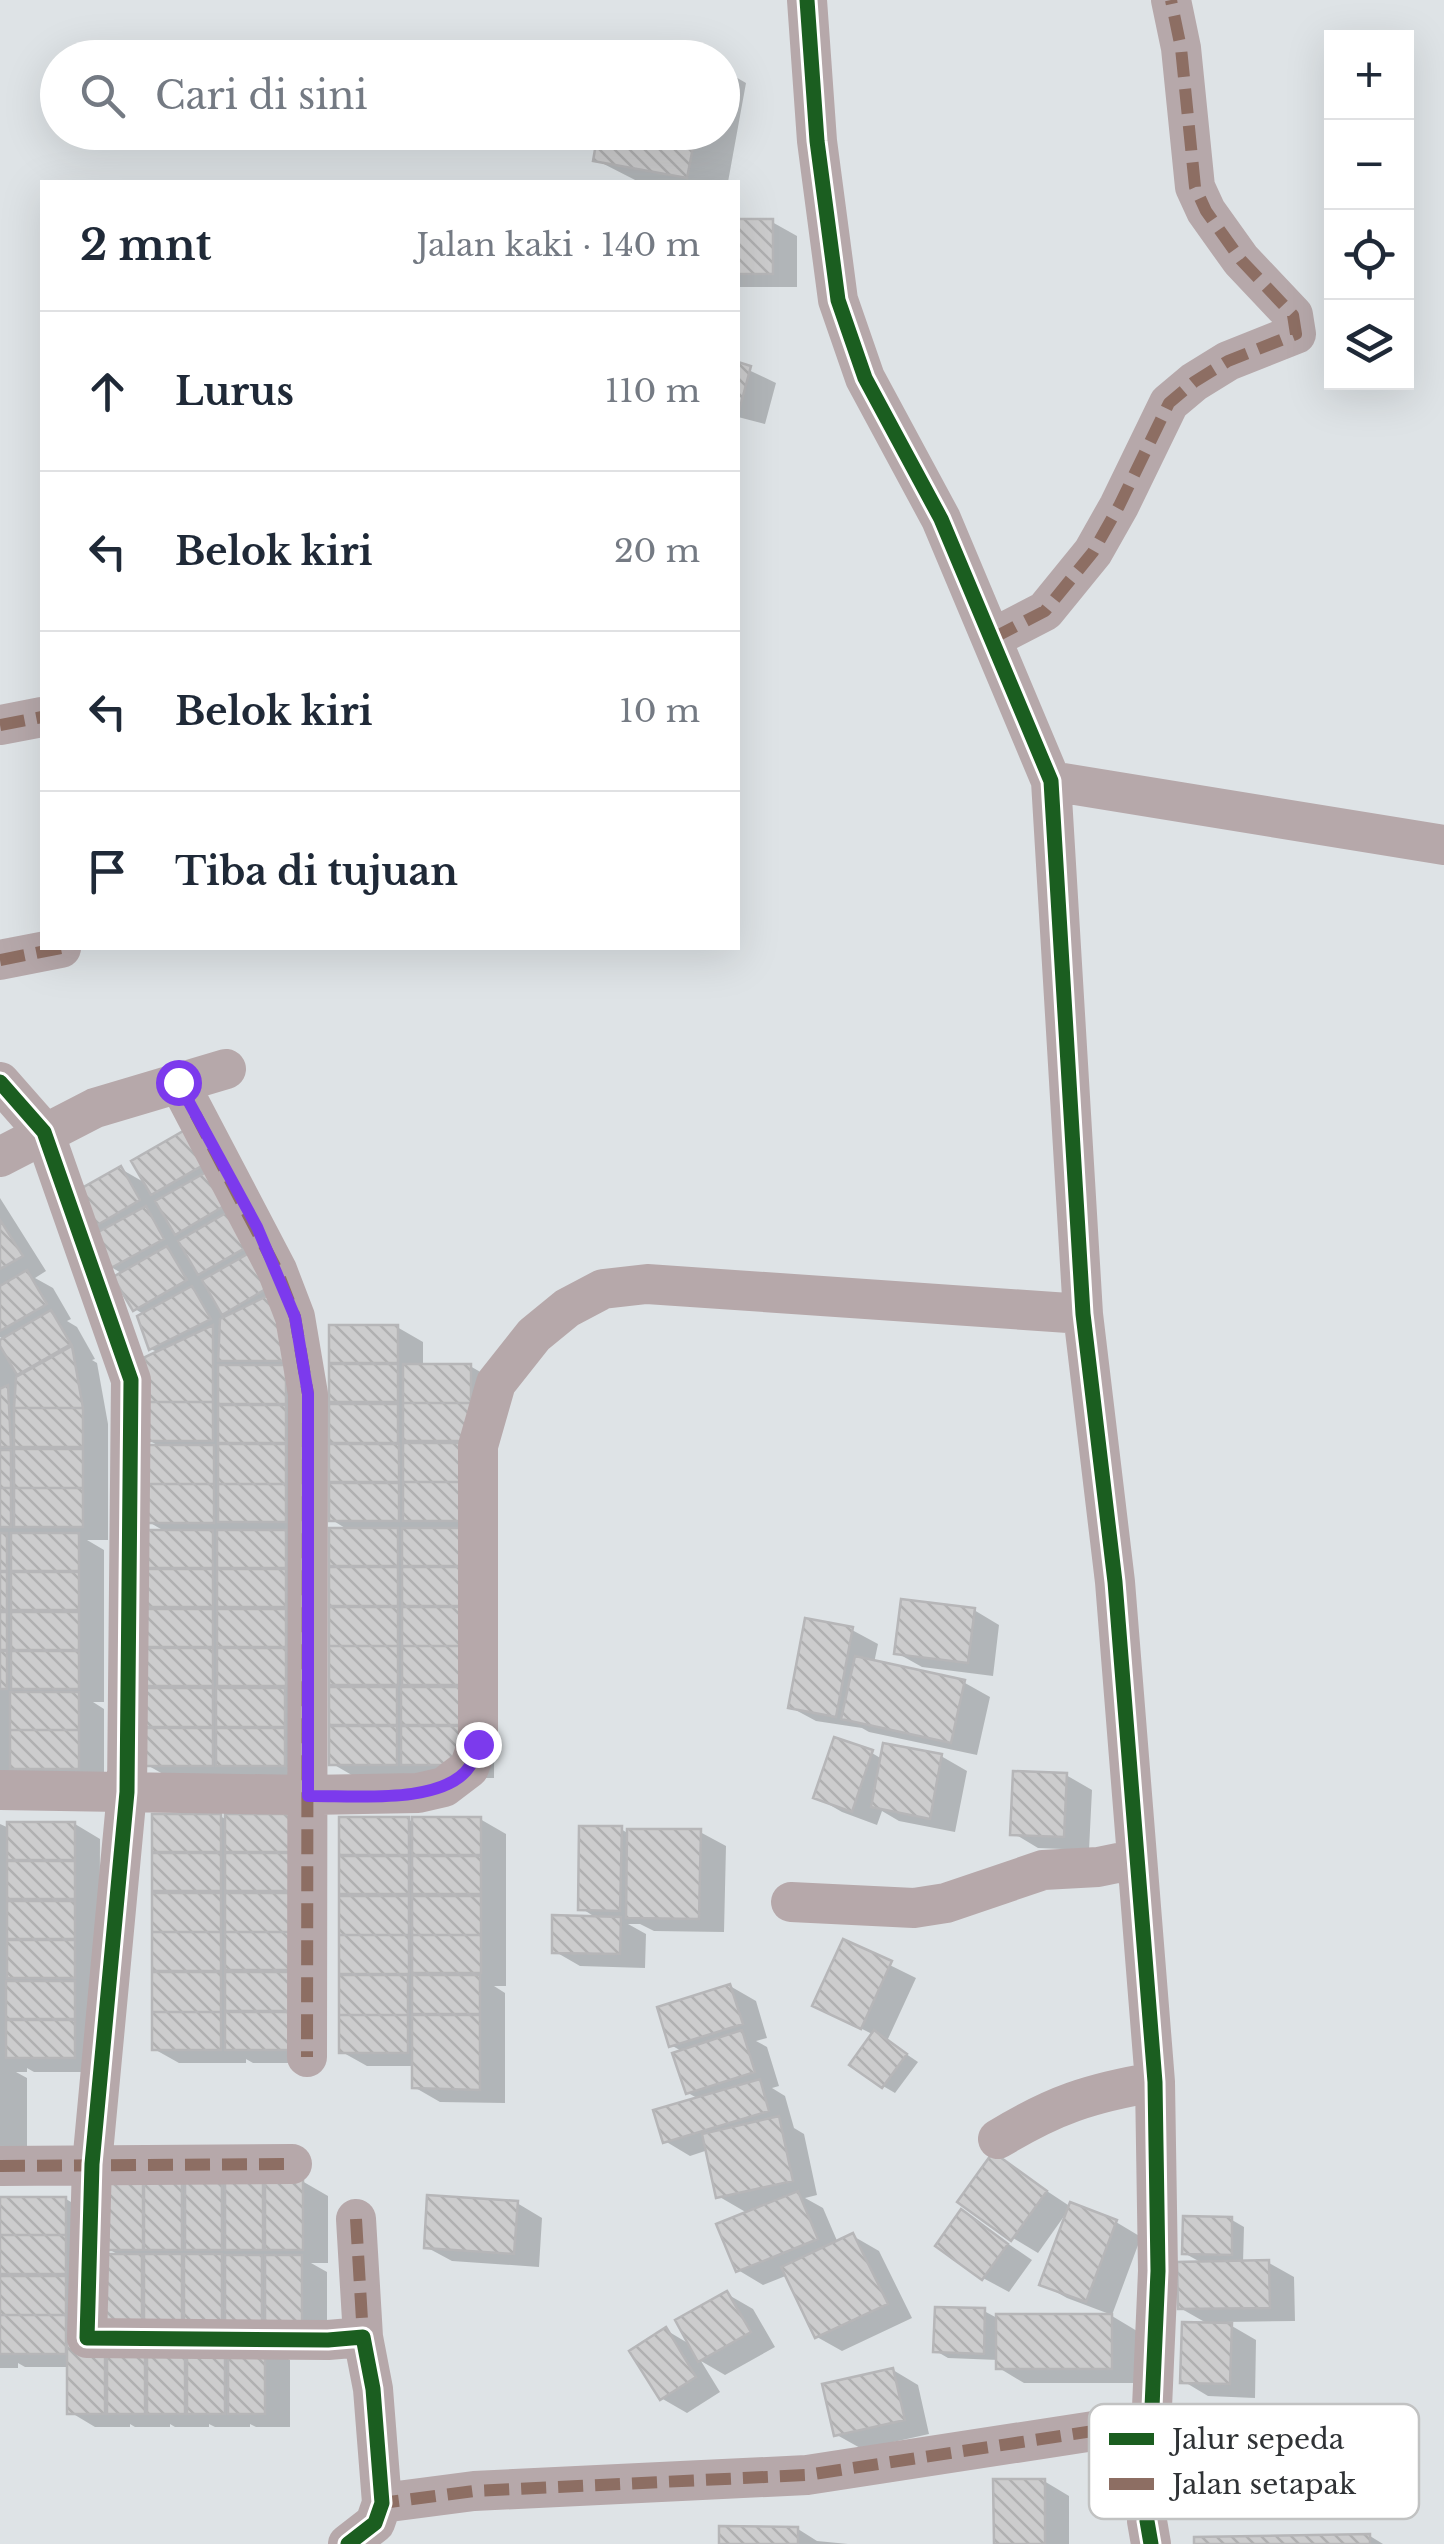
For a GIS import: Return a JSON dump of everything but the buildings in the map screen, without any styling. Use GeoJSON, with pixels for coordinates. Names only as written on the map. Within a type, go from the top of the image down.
{"type":"FeatureCollection","features":[{"type":"Feature","properties":{"kind":"street"},"geometry":{"type":"LineString","coordinates":[[807,0],[817,141],[838,300],[865,378],[942,519],[1052,781],[1083,1314],[1116,1582],[1155,2082],[1158,2272],[1153,2404]]}},
{"type":"Feature","properties":{"kind":"street"},"geometry":{"type":"LineString","coordinates":[[993,638],[1045,612],[1093,552],[1169,403],[1228,361],[1296,334],[1292,315],[1241,260],[1206,211],[1195,187],[1181,48],[1170,0]]}},
{"type":"Feature","properties":{"kind":"street"},"geometry":{"type":"LineString","coordinates":[[0,726],[40,717]]}},
{"type":"Feature","properties":{"kind":"street"},"geometry":{"type":"LineString","coordinates":[[1052,781],[1444,845]]}},
{"type":"Feature","properties":{"kind":"street"},"geometry":{"type":"LineString","coordinates":[[0,960],[51,950]]}},
{"type":"Feature","properties":{"kind":"street"},"geometry":{"type":"LineString","coordinates":[[0,1157],[95,1108],[226,1070]]}},
{"type":"Feature","properties":{"kind":"street"},"geometry":{"type":"LineString","coordinates":[[0,1082],[44,1132],[131,1380],[128,1792],[92,2164],[87,2338],[363,2337]]}},
{"type":"Feature","properties":{"kind":"street"},"geometry":{"type":"LineString","coordinates":[[178,1082],[278,1270],[298,1336],[308,1394],[307,2057]]}},
{"type":"Feature","properties":{"kind":"street"},"geometry":{"type":"LineString","coordinates":[[0,1790],[308,1796],[418,1793],[444,1787],[469,1768],[478,1744],[478,1446],[496,1383],[524,1346],[567,1308],[603,1288],[647,1284],[1083,1314]]}},
{"type":"Feature","properties":{"kind":"street"},"geometry":{"type":"LineString","coordinates":[[791,1902],[914,1908],[946,1903],[1043,1870],[1136,1860]]}},
{"type":"Feature","properties":{"kind":"street"},"geometry":{"type":"LineString","coordinates":[[998,2139],[1070,2100],[1155,2082]]}},
{"type":"Feature","properties":{"kind":"street"},"geometry":{"type":"LineString","coordinates":[[0,2166],[292,2164]]}},
{"type":"Feature","properties":{"kind":"street"},"geometry":{"type":"LineString","coordinates":[[348,2544],[375,2523],[382,2503],[373,2389],[363,2337],[356,2219]]}},
{"type":"Feature","properties":{"kind":"street"},"geometry":{"type":"LineString","coordinates":[[382,2503],[474,2491],[807,2475],[1089,2432]]}},
{"type":"Feature","properties":{"kind":"street"},"geometry":{"type":"LineString","coordinates":[[1147,2519],[1151,2544]]}},
{"type":"Feature","properties":{"kind":"marked path"},"geometry":{"type":"LineString","coordinates":[[993,638],[1045,611],[1093,552],[1169,403],[1228,361],[1296,334],[1293,315],[1241,260],[1206,211],[1195,187],[1181,48],[1171,0]]}},
{"type":"Feature","properties":{"kind":"marked path"},"geometry":{"type":"LineString","coordinates":[[0,725],[40,717]]}},
{"type":"Feature","properties":{"kind":"marked path"},"geometry":{"type":"LineString","coordinates":[[0,960],[51,950]]}},
{"type":"Feature","properties":{"kind":"marked path"},"geometry":{"type":"LineString","coordinates":[[178,1081],[277,1270],[295,1317],[308,1394],[307,2057]]}},
{"type":"Feature","properties":{"kind":"marked path"},"geometry":{"type":"LineString","coordinates":[[0,2166],[292,2164]]}},
{"type":"Feature","properties":{"kind":"marked path"},"geometry":{"type":"LineString","coordinates":[[356,2219],[363,2337]]}},
{"type":"Feature","properties":{"kind":"marked path"},"geometry":{"type":"LineString","coordinates":[[382,2495],[382,2503],[474,2491],[807,2475],[1089,2432]]}},
{"type":"Feature","properties":{"kind":"cycle path"},"geometry":{"type":"LineString","coordinates":[[807,0],[817,141],[838,300],[865,378],[941,519],[1051,781],[1083,1314],[1115,1582],[1155,2082],[1158,2271],[1152,2404]]}},
{"type":"Feature","properties":{"kind":"cycle path"},"geometry":{"type":"LineString","coordinates":[[0,1082],[44,1132],[131,1380],[127,1792],[92,2164],[87,2338],[363,2337],[373,2389],[382,2503],[375,2523],[348,2544]]}},
{"type":"Feature","properties":{"kind":"cycle path"},"geometry":{"type":"LineString","coordinates":[[1147,2519],[1151,2544]]}},
{"type":"Feature","properties":{"kind":"route"},"geometry":{"type":"LineString","coordinates":[[178,1082],[257,1227],[295,1317],[308,1394],[308,1796],[418,1793],[444,1787],[469,1768],[478,1744]]}}]}
